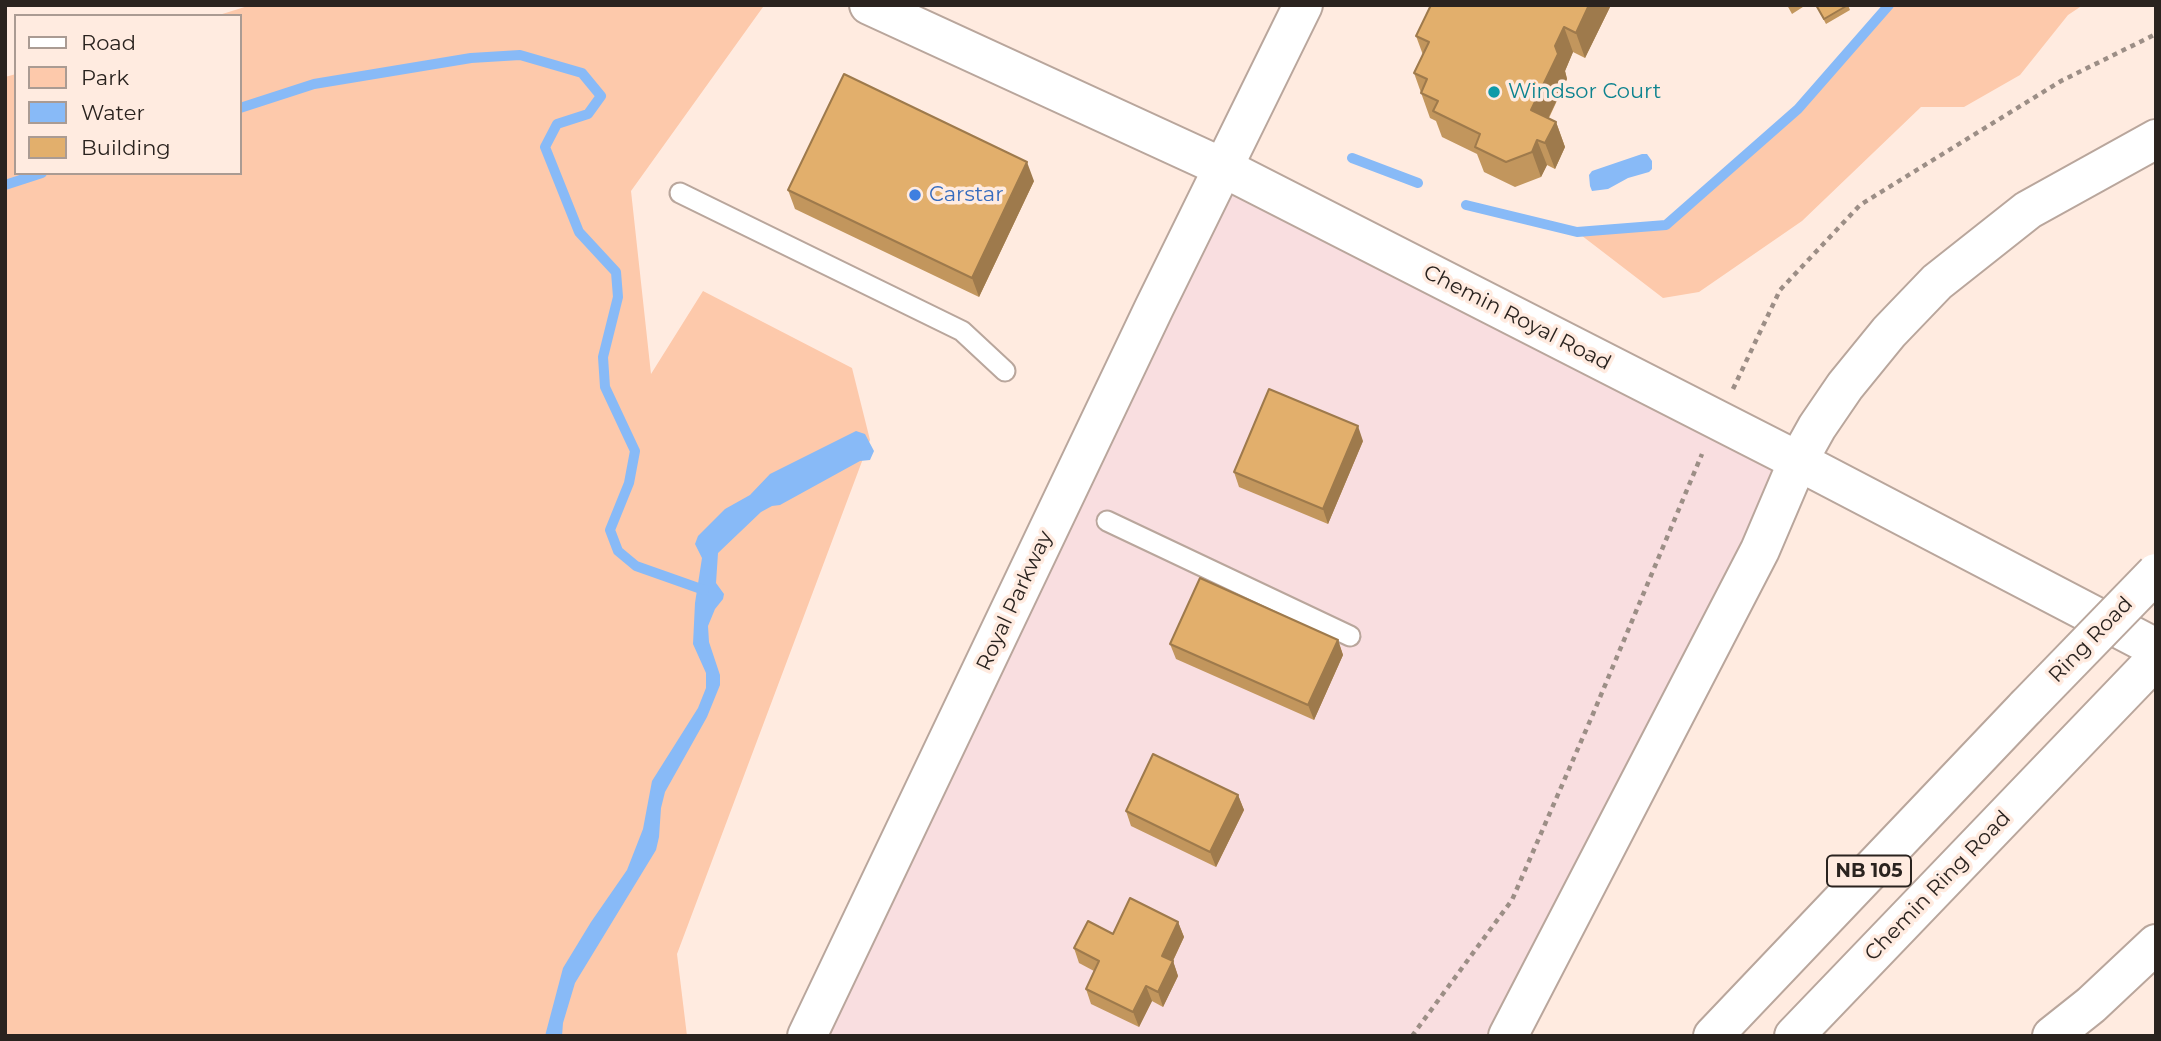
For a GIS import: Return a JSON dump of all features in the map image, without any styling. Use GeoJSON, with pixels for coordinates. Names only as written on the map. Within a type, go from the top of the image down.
{"type":"FeatureCollection","features":[{"type":"Feature","properties":{"kind":"main road","name":"Chemin Royal Road"},"geometry":{"type":"LineString","coordinates":[[869,5],[1224,168],[1798,461],[2156,648]]}},
{"type":"Feature","properties":{"kind":"main road","name":"Royal Parkway"},"geometry":{"type":"LineString","coordinates":[[807,1036],[1154,308],[1303,5]]}},
{"type":"Feature","properties":{"kind":"main road"},"geometry":{"type":"LineString","coordinates":[[1508,1036],[1760,550],[1798,461],[1845,386],[1889,332],[1937,282],[2028,210],[2156,139]]}},
{"type":"Feature","properties":{"kind":"main road","name":"Ring Road"},"geometry":{"type":"LineString","coordinates":[[1713,1036],[2156,573]]}},
{"type":"Feature","properties":{"kind":"main road","name":"Chemin Ring Road"},"geometry":{"type":"LineString","coordinates":[[1794,1036],[2156,659]]}},
{"type":"Feature","properties":{"kind":"main road"},"geometry":{"type":"LineString","coordinates":[[2052,1036],[2091,1005],[2156,944]]}},
{"type":"Feature","properties":{"kind":"lane"},"geometry":{"type":"LineString","coordinates":[[680,193],[961,331],[1005,371]]}},
{"type":"Feature","properties":{"kind":"lane"},"geometry":{"type":"LineString","coordinates":[[1107,521],[1350,636]]}},
{"type":"Feature","properties":{"kind":"path"},"geometry":{"type":"LineString","coordinates":[[1412,1036],[1512,900],[1694,471],[1780,289],[1860,205],[2061,81],[2156,34]]}},
{"type":"Feature","properties":{"kind":"shaded area"},"geometry":{"type":"Polygon","coordinates":[[[1224,168],[1798,461],[1508,1036],[807,1036],[1224,168]]]}},
{"type":"Feature","properties":{"kind":"green space"},"geometry":{"type":"Polygon","coordinates":[[[251,5],[763,7],[631,191],[651,374],[703,291],[852,368],[870,440],[677,954],[687,1036],[5,1036],[5,77],[14,75],[14,175],[242,175],[242,14],[222,14],[251,5]]]}},
{"type":"Feature","properties":{"kind":"green space"},"geometry":{"type":"Polygon","coordinates":[[[1889,5],[2083,5],[2068,15],[2020,75],[1964,107],[1921,107],[1802,221],[1699,292],[1663,298],[1577,232],[1666,225],[1798,109],[1889,5]]]}},
{"type":"Feature","properties":{"kind":"water"},"geometry":{"type":"Polygon","coordinates":[[[1647,154],[1652,161],[1652,169],[1649,172],[1628,178],[1608,189],[1592,191],[1589,175],[1592,171],[1647,154]]]}},
{"type":"Feature","properties":{"kind":"water"},"geometry":{"type":"Polygon","coordinates":[[[856,431],[865,434],[874,451],[870,460],[860,461],[780,505],[761,512],[718,553],[716,583],[724,594],[708,626],[709,642],[720,675],[720,685],[707,717],[665,792],[656,850],[575,983],[563,1023],[562,1036],[545,1036],[563,968],[627,870],[643,829],[652,781],[698,708],[706,688],[706,673],[693,644],[695,603],[702,558],[695,544],[698,536],[725,509],[750,495],[770,474],[856,431]]]}},
{"type":"Feature","properties":{"kind":"building","name":"Windsor Court"},"geometry":{"type":"Polygon","coordinates":[[[1431,5],[1589,5],[1576,33],[1564,27],[1555,46],[1558,54],[1531,110],[1556,122],[1545,143],[1537,140],[1532,152],[1506,162],[1475,147],[1480,134],[1433,111],[1438,101],[1421,93],[1427,79],[1414,73],[1429,42],[1416,36],[1431,5]]]}},
{"type":"Feature","properties":{"kind":"building"},"geometry":{"type":"Polygon","coordinates":[[[1816,5],[1848,5],[1824,19],[1816,5]]]}},
{"type":"Feature","properties":{"kind":"building","name":"Carstar"},"geometry":{"type":"Polygon","coordinates":[[[844,74],[1027,162],[972,278],[788,190],[844,74]]]}},
{"type":"Feature","properties":{"kind":"building"},"geometry":{"type":"Polygon","coordinates":[[[1269,389],[1358,426],[1323,509],[1234,472],[1269,389]]]}},
{"type":"Feature","properties":{"kind":"building"},"geometry":{"type":"Polygon","coordinates":[[[1200,578],[1338,640],[1308,705],[1170,644],[1200,578]]]}},
{"type":"Feature","properties":{"kind":"building"},"geometry":{"type":"Polygon","coordinates":[[[1153,754],[1238,795],[1210,852],[1126,811],[1153,754]]]}},
{"type":"Feature","properties":{"kind":"building"},"geometry":{"type":"Polygon","coordinates":[[[1130,898],[1178,922],[1162,956],[1173,961],[1158,992],[1146,986],[1133,1012],[1086,989],[1099,961],[1074,948],[1088,921],[1113,934],[1130,898]]]}},
{"type":"Feature","properties":{"kind":"waterway"},"geometry":{"type":"LineString","coordinates":[[1466,205],[1577,232],[1666,225],[1798,109],[1889,5]]}},
{"type":"Feature","properties":{"kind":"waterway"},"geometry":{"type":"LineString","coordinates":[[242,107],[314,84],[471,58],[520,55],[582,73],[601,96],[588,114],[557,124],[545,147],[579,232],[616,272],[618,297],[603,357],[605,387],[635,451],[629,483],[610,530],[618,551],[636,566],[704,590]]}},
{"type":"Feature","properties":{"kind":"waterway"},"geometry":{"type":"LineString","coordinates":[[1352,158],[1418,183]]}},
{"type":"Feature","properties":{"kind":"waterway"},"geometry":{"type":"LineString","coordinates":[[5,185],[36,175]]}},
{"type":"Feature","properties":{"kind":"place","name":"Windsor Court"},"geometry":{"type":"Point","coordinates":[1494,92]}},
{"type":"Feature","properties":{"kind":"place","name":"Carstar"},"geometry":{"type":"Point","coordinates":[915,195]}}]}
